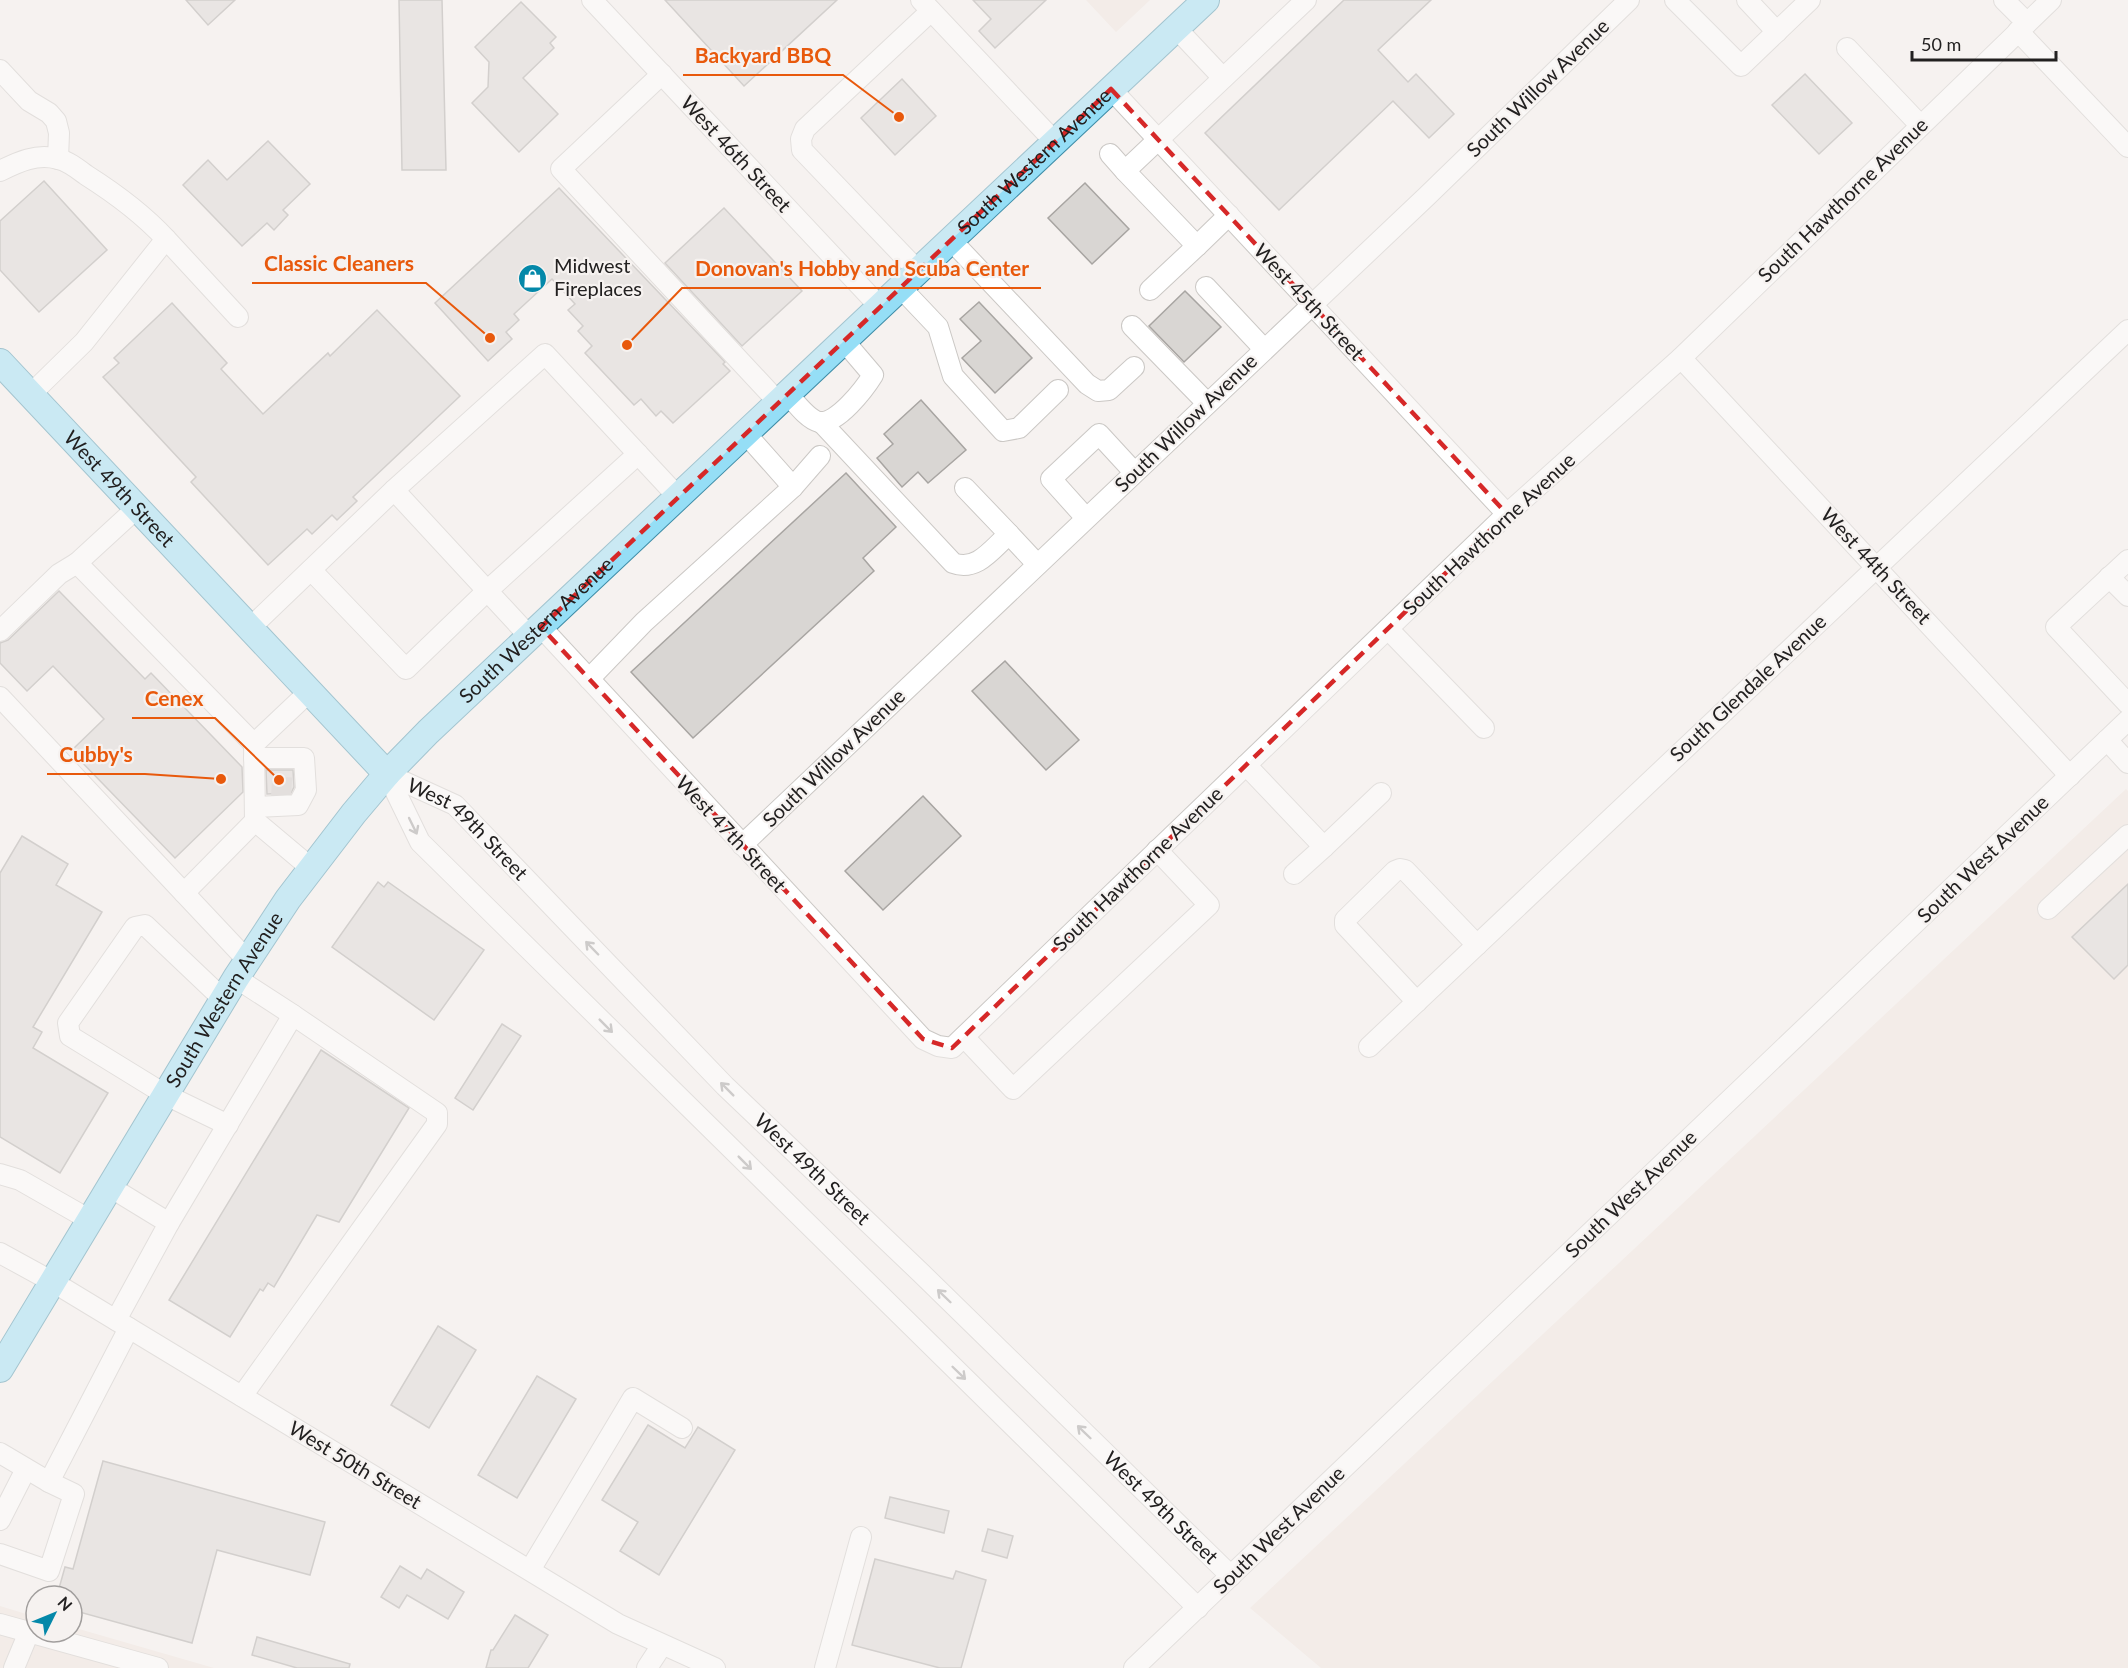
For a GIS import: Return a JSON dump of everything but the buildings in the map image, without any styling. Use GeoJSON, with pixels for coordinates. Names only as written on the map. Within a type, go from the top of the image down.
{"type":"FeatureCollection","features":[{"type":"Feature","properties":{"kind":"main road","name":"South Western Avenue"},"geometry":{"type":"LineString","coordinates":[[0,1369],[236,980],[288,899],[387,774],[428,732],[1206,0]]}},
{"type":"Feature","properties":{"kind":"main road","name":"West 49th Street"},"geometry":{"type":"LineString","coordinates":[[0,362],[387,774]]}},
{"type":"Feature","properties":{"kind":"street","name":"West 46th Street"},"geometry":{"type":"LineString","coordinates":[[592,0],[880,307]]}},
{"type":"Feature","properties":{"kind":"street"},"geometry":{"type":"LineString","coordinates":[[1125,171],[1306,0]]}},
{"type":"Feature","properties":{"kind":"street","name":"South Willow Avenue"},"geometry":{"type":"LineString","coordinates":[[742,845],[1427,196],[1629,0]]}},
{"type":"Feature","properties":{"kind":"street"},"geometry":{"type":"LineString","coordinates":[[1675,0],[1741,66],[1810,0]]}},
{"type":"Feature","properties":{"kind":"street"},"geometry":{"type":"LineString","coordinates":[[1747,0],[1777,32]]}},
{"type":"Feature","properties":{"kind":"street"},"geometry":{"type":"LineString","coordinates":[[2004,0],[2022,27],[2128,147]]}},
{"type":"Feature","properties":{"kind":"street","name":"South Hawthorne Avenue"},"geometry":{"type":"LineString","coordinates":[[923,1039],[938,1046],[952,1048],[964,1037],[1507,514],[1681,358],[2051,0]]}},
{"type":"Feature","properties":{"kind":"street"},"geometry":{"type":"LineString","coordinates":[[1054,141],[926,5],[805,129],[801,138],[802,150],[909,279],[938,327],[953,376],[1003,431],[1019,428],[1058,390]]}},
{"type":"Feature","properties":{"kind":"street"},"geometry":{"type":"LineString","coordinates":[[1176,28],[1223,78]]}},
{"type":"Feature","properties":{"kind":"street"},"geometry":{"type":"LineString","coordinates":[[1847,48],[1920,125]]}},
{"type":"Feature","properties":{"kind":"street"},"geometry":{"type":"LineString","coordinates":[[0,70],[29,101],[48,112],[56,122],[59,133],[58,159]]}},
{"type":"Feature","properties":{"kind":"street"},"geometry":{"type":"LineString","coordinates":[[662,74],[561,169],[783,398],[820,422],[953,563],[964,567],[975,564],[1009,534]]}},
{"type":"Feature","properties":{"kind":"street","name":"West 45th Street"},"geometry":{"type":"LineString","coordinates":[[1111,89],[1507,514]]}},
{"type":"Feature","properties":{"kind":"street"},"geometry":{"type":"LineString","coordinates":[[1110,154],[1197,246]]}},
{"type":"Feature","properties":{"kind":"street"},"geometry":{"type":"LineString","coordinates":[[0,171],[22,160],[33,158],[58,159],[75,168],[149,220],[238,317]]}},
{"type":"Feature","properties":{"kind":"street"},"geometry":{"type":"LineString","coordinates":[[1150,290],[1229,215]]}},
{"type":"Feature","properties":{"kind":"street"},"geometry":{"type":"LineString","coordinates":[[31,394],[84,342],[166,239]]}},
{"type":"Feature","properties":{"kind":"street"},"geometry":{"type":"LineString","coordinates":[[950,240],[1087,384],[1098,391],[1109,390],[1134,367]]}},
{"type":"Feature","properties":{"kind":"street"},"geometry":{"type":"LineString","coordinates":[[1206,287],[1264,349]]}},
{"type":"Feature","properties":{"kind":"street"},"geometry":{"type":"LineString","coordinates":[[1132,326],[1207,403]]}},
{"type":"Feature","properties":{"kind":"street","name":"South Glendale Avenue"},"geometry":{"type":"LineString","coordinates":[[1369,1047],[2128,330]]}},
{"type":"Feature","properties":{"kind":"street"},"geometry":{"type":"LineString","coordinates":[[820,422],[833,419],[865,388],[873,375],[844,341]]}},
{"type":"Feature","properties":{"kind":"street"},"geometry":{"type":"LineString","coordinates":[[250,628],[394,490],[545,354],[678,497]]}},
{"type":"Feature","properties":{"kind":"street","name":"West 44th Street"},"geometry":{"type":"LineString","coordinates":[[1681,358],[2070,776]]}},
{"type":"Feature","properties":{"kind":"street"},"geometry":{"type":"LineString","coordinates":[[746,434],[793,487]]}},
{"type":"Feature","properties":{"kind":"street"},"geometry":{"type":"LineString","coordinates":[[1086,518],[1051,479],[1099,434],[1134,472]]}},
{"type":"Feature","properties":{"kind":"street"},"geometry":{"type":"LineString","coordinates":[[311,570],[405,669],[638,454]]}},
{"type":"Feature","properties":{"kind":"street"},"geometry":{"type":"LineString","coordinates":[[589,679],[644,622],[793,487],[820,456]]}},
{"type":"Feature","properties":{"kind":"street"},"geometry":{"type":"LineString","coordinates":[[965,488],[1037,564]]}},
{"type":"Feature","properties":{"kind":"street","name":"West 47th Street"},"geometry":{"type":"LineString","coordinates":[[394,490],[487,591],[589,679],[923,1039]]}},
{"type":"Feature","properties":{"kind":"street"},"geometry":{"type":"LineString","coordinates":[[0,631],[59,574],[77,562],[137,508]]}},
{"type":"Feature","properties":{"kind":"street"},"geometry":{"type":"LineString","coordinates":[[2128,560],[2056,627],[2128,704]]}},
{"type":"Feature","properties":{"kind":"street"},"geometry":{"type":"LineString","coordinates":[[77,562],[254,751],[283,761],[304,758],[306,790],[298,805],[281,801],[255,814],[184,893]]}},
{"type":"Feature","properties":{"kind":"street"},"geometry":{"type":"LineString","coordinates":[[2109,577],[2128,597]]}},
{"type":"Feature","properties":{"kind":"street"},"geometry":{"type":"LineString","coordinates":[[1388,629],[1484,728]]}},
{"type":"Feature","properties":{"kind":"street"},"geometry":{"type":"LineString","coordinates":[[310,691],[254,751],[255,814],[311,868]]}},
{"type":"Feature","properties":{"kind":"street"},"geometry":{"type":"LineString","coordinates":[[0,698],[184,893],[236,980]]}},
{"type":"Feature","properties":{"kind":"street","name":"South West Avenue"},"geometry":{"type":"LineString","coordinates":[[1134,1668],[2128,720]]}},
{"type":"Feature","properties":{"kind":"street"},"geometry":{"type":"LineString","coordinates":[[2107,740],[2128,763]]}},
{"type":"Feature","properties":{"kind":"street"},"geometry":{"type":"LineString","coordinates":[[1246,765],[1324,847]]}},
{"type":"Feature","properties":{"kind":"street","name":"West 49th Street"},"geometry":{"type":"LineString","coordinates":[[387,774],[455,804],[725,1086],[921,1273],[1231,1576]]}},
{"type":"Feature","properties":{"kind":"street","name":"West 49th Street"},"geometry":{"type":"LineString","coordinates":[[387,774],[420,842],[1198,1608]]}},
{"type":"Feature","properties":{"kind":"street"},"geometry":{"type":"LineString","coordinates":[[1294,874],[1381,793]]}},
{"type":"Feature","properties":{"kind":"street"},"geometry":{"type":"LineString","coordinates":[[2048,909],[2128,834]]}},
{"type":"Feature","properties":{"kind":"street"},"geometry":{"type":"LineString","coordinates":[[964,1037],[1013,1089],[1209,905],[1157,850]]}},
{"type":"Feature","properties":{"kind":"street"},"geometry":{"type":"LineString","coordinates":[[1417,1002],[1345,925],[1345,920],[1395,871],[1400,868],[1405,870],[1477,945]]}},
{"type":"Feature","properties":{"kind":"street"},"geometry":{"type":"LineString","coordinates":[[228,1125],[166,1095],[70,1036],[68,1023],[135,927],[145,925],[294,1015],[437,1113],[437,1124],[242,1396]]}},
{"type":"Feature","properties":{"kind":"street"},"geometry":{"type":"LineString","coordinates":[[49,1482],[168,1223],[294,1015]]}},
{"type":"Feature","properties":{"kind":"street"},"geometry":{"type":"LineString","coordinates":[[0,1174],[20,1180],[90,1220]]}},
{"type":"Feature","properties":{"kind":"street"},"geometry":{"type":"LineString","coordinates":[[110,1187],[168,1223]]}},
{"type":"Feature","properties":{"kind":"street","name":"West 50th Street"},"geometry":{"type":"LineString","coordinates":[[0,1253],[53,1282],[618,1624],[715,1668]]}},
{"type":"Feature","properties":{"kind":"street"},"geometry":{"type":"LineString","coordinates":[[530,1570],[633,1398],[682,1428]]}},
{"type":"Feature","properties":{"kind":"street"},"geometry":{"type":"LineString","coordinates":[[0,1453],[74,1494],[49,1571],[0,1554]]}},
{"type":"Feature","properties":{"kind":"street"},"geometry":{"type":"LineString","coordinates":[[0,1520],[26,1469]]}},
{"type":"Feature","properties":{"kind":"street"},"geometry":{"type":"LineString","coordinates":[[825,1668],[861,1537]]}},
{"type":"Feature","properties":{"kind":"street"},"geometry":{"type":"LineString","coordinates":[[0,1624],[24,1631]]}},
{"type":"Feature","properties":{"kind":"street"},"geometry":{"type":"LineString","coordinates":[[14,1668],[24,1644]]}},
{"type":"Feature","properties":{"kind":"street"},"geometry":{"type":"LineString","coordinates":[[72,1644],[158,1668]]}},
{"type":"Feature","properties":{"kind":"street"},"geometry":{"type":"LineString","coordinates":[[647,1668],[662,1645]]}},
{"type":"Feature","properties":{"kind":"highlighted area"},"geometry":{"type":"Polygon","coordinates":[[[1111,89],[1507,514],[952,1048],[923,1039],[541,627],[1111,89]]]}},
{"type":"Feature","properties":{"kind":"shaded area"},"geometry":{"type":"Polygon","coordinates":[[[1086,0],[1150,0],[1116,32],[1086,0]]]}},
{"type":"Feature","properties":{"kind":"shaded area"},"geometry":{"type":"Polygon","coordinates":[[[2126,789],[2128,791],[2128,1668],[1321,1668],[1250,1608],[2126,789]]]}},
{"type":"Feature","properties":{"kind":"shaded area"},"geometry":{"type":"Polygon","coordinates":[[[0,1606],[24,1613],[24,1644],[84,1644],[84,1630],[214,1668],[0,1668],[0,1606]]]}},
{"type":"Feature","properties":{"kind":"tunnel"},"geometry":{"type":"LineString","coordinates":[[281,797],[283,763]]}},
{"type":"Feature","properties":{"kind":"place","name":"Backyard BBQ"},"geometry":{"type":"Point","coordinates":[899,117]}},
{"type":"Feature","properties":{"kind":"place","name":"Midwest Fireplaces"},"geometry":{"type":"Point","coordinates":[533,278]}},
{"type":"Feature","properties":{"kind":"place","name":"Classic Cleaners"},"geometry":{"type":"Point","coordinates":[490,338]}},
{"type":"Feature","properties":{"kind":"place","name":"Donovan's Hobby and Scuba Center"},"geometry":{"type":"Point","coordinates":[627,345]}},
{"type":"Feature","properties":{"kind":"place","name":"Cubby's"},"geometry":{"type":"Point","coordinates":[221,779]}},
{"type":"Feature","properties":{"kind":"place","name":"Cenex"},"geometry":{"type":"Point","coordinates":[279,780]}}]}
